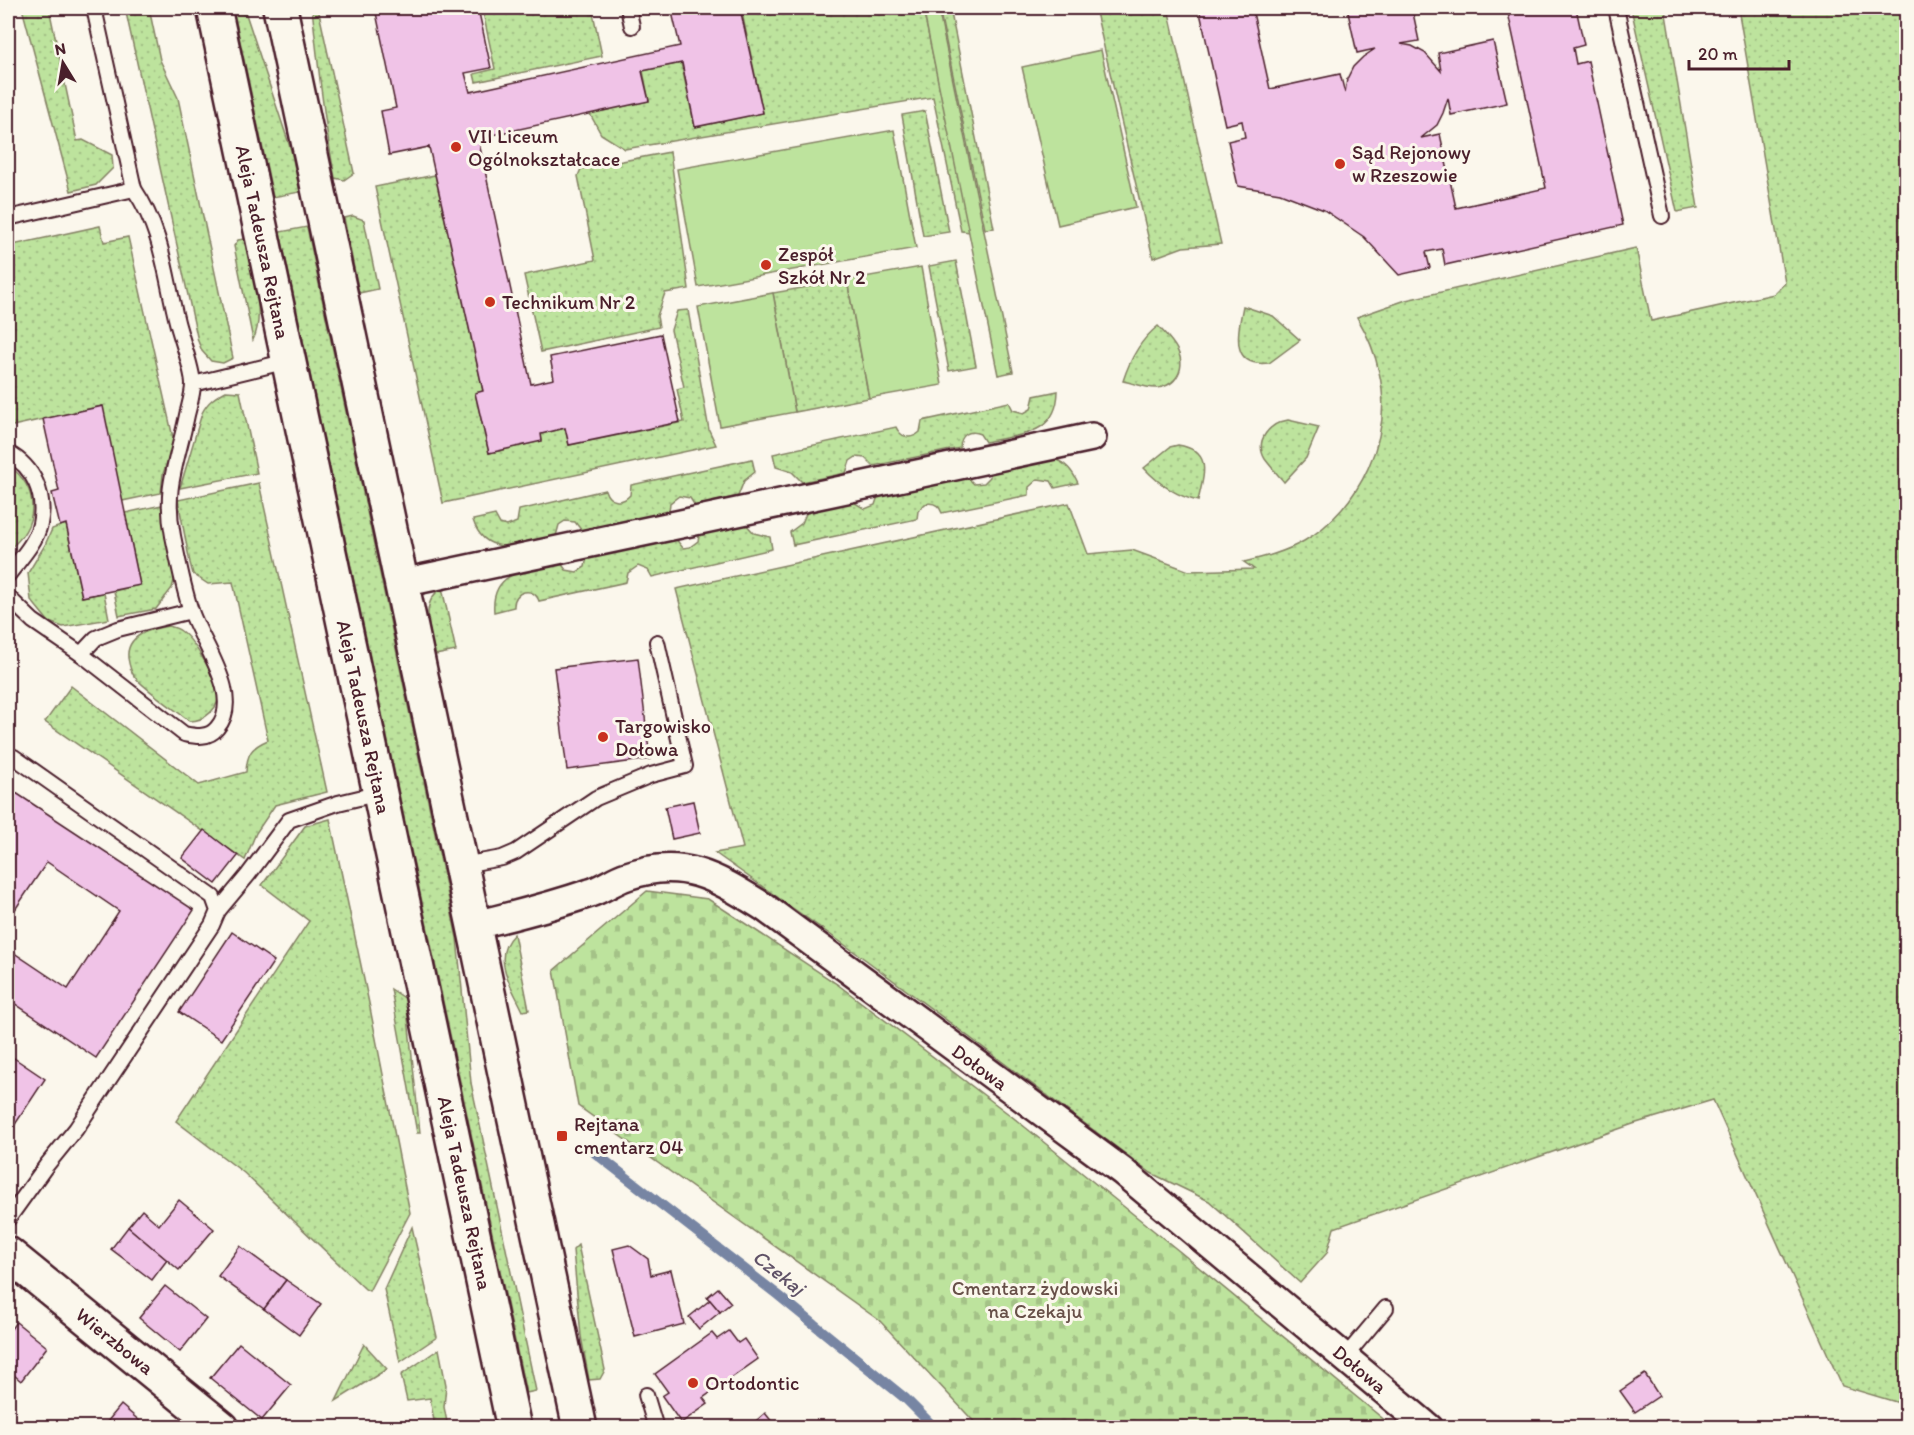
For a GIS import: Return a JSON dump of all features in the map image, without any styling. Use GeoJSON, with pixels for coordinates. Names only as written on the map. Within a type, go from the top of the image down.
{"type":"FeatureCollection","features":[{"type":"Feature","properties":{"kind":"main road","name":"Aleja Tadeusza Rejtana"},"geometry":{"type":"LineString","coordinates":[[214,8],[514,1428]]}},
{"type":"Feature","properties":{"kind":"main road"},"geometry":{"type":"LineString","coordinates":[[280,8],[580,1428]]}},
{"type":"Feature","properties":{"kind":"main road","name":"Wierzbowa"},"geometry":{"type":"LineString","coordinates":[[8,1254],[222,1428]]}},
{"type":"Feature","properties":{"kind":"street"},"geometry":{"type":"LineString","coordinates":[[402,583],[1092,437]]}},
{"type":"Feature","properties":{"kind":"street","name":"Dołowa"},"geometry":{"type":"LineString","coordinates":[[475,925],[593,892],[625,876],[646,870],[668,867],[699,872],[728,884],[764,907],[1122,1172],[1429,1428]]}},
{"type":"Feature","properties":{"kind":"lane"},"geometry":{"type":"LineString","coordinates":[[8,597],[33,621],[81,654],[183,734],[199,737],[214,732],[222,722],[227,709],[226,691],[191,611],[173,534],[169,492],[193,384],[159,239],[148,210],[134,189],[94,8]]}},
{"type":"Feature","properties":{"kind":"lane"},"geometry":{"type":"LineString","coordinates":[[628,8],[632,26]]}},
{"type":"Feature","properties":{"kind":"lane"},"geometry":{"type":"LineString","coordinates":[[1616,8],[1662,216]]}},
{"type":"Feature","properties":{"kind":"lane"},"geometry":{"type":"LineString","coordinates":[[8,218],[134,189]]}},
{"type":"Feature","properties":{"kind":"lane"},"geometry":{"type":"LineString","coordinates":[[193,384],[288,361]]}},
{"type":"Feature","properties":{"kind":"lane"},"geometry":{"type":"LineString","coordinates":[[8,453],[27,466],[38,486],[41,501],[40,525],[29,547],[8,575]]}},
{"type":"Feature","properties":{"kind":"lane"},"geometry":{"type":"LineString","coordinates":[[81,654],[96,638],[111,632],[191,611]]}},
{"type":"Feature","properties":{"kind":"lane"},"geometry":{"type":"LineString","coordinates":[[462,865],[502,858],[516,852],[596,798],[651,775],[686,766],[657,642]]}},
{"type":"Feature","properties":{"kind":"lane"},"geometry":{"type":"LineString","coordinates":[[8,755],[14,756],[213,897],[218,911]]}},
{"type":"Feature","properties":{"kind":"lane"},"geometry":{"type":"LineString","coordinates":[[8,1219],[76,1129],[212,925],[218,911],[289,820],[338,803],[380,793]]}},
{"type":"Feature","properties":{"kind":"lane"},"geometry":{"type":"LineString","coordinates":[[1345,1357],[1386,1308]]}},
{"type":"Feature","properties":{"kind":"lane"},"geometry":{"type":"LineString","coordinates":[[646,1395],[656,1428]]}},
{"type":"Feature","properties":{"kind":"green space"},"geometry":{"type":"Polygon","coordinates":[[[22,8],[49,8],[77,141],[83,140],[112,155],[113,168],[96,185],[71,191],[22,8]]]}},
{"type":"Feature","properties":{"kind":"green space"},"geometry":{"type":"Polygon","coordinates":[[[125,8],[149,8],[160,60],[178,98],[233,358],[223,363],[211,361],[202,351],[198,341],[125,8]]]}},
{"type":"Feature","properties":{"kind":"green space"},"geometry":{"type":"Polygon","coordinates":[[[233,8],[244,8],[291,150],[300,192],[273,197],[233,8]]]}},
{"type":"Feature","properties":{"kind":"green space"},"geometry":{"type":"Polygon","coordinates":[[[312,8],[318,8],[354,173],[344,180],[335,178],[324,114],[312,8]]]}},
{"type":"Feature","properties":{"kind":"green space"},"geometry":{"type":"Polygon","coordinates":[[[482,8],[592,8],[602,56],[476,82],[474,74],[495,69],[482,8]]]}},
{"type":"Feature","properties":{"kind":"green space"},"geometry":{"type":"Polygon","coordinates":[[[741,8],[923,8],[970,232],[961,231],[933,97],[625,149],[601,134],[590,114],[649,101],[643,71],[681,63],[695,127],[763,113],[741,8]]]}},
{"type":"Feature","properties":{"kind":"green space"},"geometry":{"type":"Polygon","coordinates":[[[923,8],[938,8],[1013,372],[998,375],[923,8]]]}},
{"type":"Feature","properties":{"kind":"green space"},"geometry":{"type":"Polygon","coordinates":[[[939,8],[950,8],[994,228],[985,229],[939,8]]]}},
{"type":"Feature","properties":{"kind":"green space"},"geometry":{"type":"Polygon","coordinates":[[[1095,8],[1168,8],[1221,244],[1183,247],[1153,258],[1095,8]]]}},
{"type":"Feature","properties":{"kind":"green space"},"geometry":{"type":"Polygon","coordinates":[[[1631,8],[1665,8],[1698,208],[1677,212],[1631,8]]]}},
{"type":"Feature","properties":{"kind":"green space"},"geometry":{"type":"Polygon","coordinates":[[[1738,8],[1906,8],[1906,1405],[1842,1386],[1713,1100],[1633,1124],[1334,1228],[1327,1253],[1300,1283],[1209,1201],[1151,1173],[866,960],[715,853],[743,848],[676,589],[1069,503],[1088,554],[1132,550],[1189,571],[1254,569],[1244,562],[1290,548],[1324,527],[1356,490],[1368,468],[1377,445],[1382,396],[1375,357],[1357,317],[1406,300],[1636,248],[1651,321],[1774,294],[1785,283],[1738,8]]]}},
{"type":"Feature","properties":{"kind":"green space"},"geometry":{"type":"Polygon","coordinates":[[[1101,50],[1136,207],[1058,225],[1022,67],[1101,50]]]}},
{"type":"Feature","properties":{"kind":"green space"},"geometry":{"type":"Polygon","coordinates":[[[925,111],[949,232],[923,236],[902,115],[925,111]]]}},
{"type":"Feature","properties":{"kind":"green space"},"geometry":{"type":"Polygon","coordinates":[[[894,130],[916,248],[698,287],[677,169],[894,130]]]}},
{"type":"Feature","properties":{"kind":"green space"},"geometry":{"type":"Polygon","coordinates":[[[670,152],[689,289],[665,293],[657,316],[659,327],[541,352],[524,275],[595,260],[578,176],[581,169],[670,152]]]}},
{"type":"Feature","properties":{"kind":"green space"},"geometry":{"type":"Polygon","coordinates":[[[435,175],[483,391],[475,393],[489,453],[542,441],[541,434],[565,428],[569,445],[684,422],[677,389],[684,387],[671,330],[677,311],[688,310],[709,430],[716,445],[443,503],[375,187],[435,175]]]}},
{"type":"Feature","properties":{"kind":"green space"},"geometry":{"type":"Polygon","coordinates":[[[353,216],[364,220],[378,289],[359,293],[344,218],[353,216]]]}},
{"type":"Feature","properties":{"kind":"green space"},"geometry":{"type":"Polygon","coordinates":[[[100,226],[104,242],[128,237],[174,442],[163,474],[161,493],[122,501],[102,406],[8,427],[8,246],[100,226]]]}},
{"type":"Feature","properties":{"kind":"green space"},"geometry":{"type":"Polygon","coordinates":[[[307,227],[457,938],[471,1083],[536,1391],[526,1393],[280,232],[307,227]]]}},
{"type":"Feature","properties":{"kind":"green space"},"geometry":{"type":"Polygon","coordinates":[[[244,239],[258,303],[257,329],[253,340],[234,246],[238,240],[244,239]]]}},
{"type":"Feature","properties":{"kind":"green space"},"geometry":{"type":"Polygon","coordinates":[[[956,261],[976,366],[949,371],[929,266],[956,261]]]}},
{"type":"Feature","properties":{"kind":"green space"},"geometry":{"type":"Polygon","coordinates":[[[921,267],[942,385],[869,398],[847,280],[921,267]]]}},
{"type":"Feature","properties":{"kind":"green space"},"geometry":{"type":"Polygon","coordinates":[[[847,280],[869,398],[795,412],[773,293],[847,280]]]}},
{"type":"Feature","properties":{"kind":"green space"},"geometry":{"type":"Polygon","coordinates":[[[773,293],[795,412],[720,426],[698,307],[773,293]]]}},
{"type":"Feature","properties":{"kind":"green space"},"geometry":{"type":"Polygon","coordinates":[[[1243,306],[1273,316],[1300,340],[1269,363],[1247,360],[1242,354],[1238,337],[1243,306]]]}},
{"type":"Feature","properties":{"kind":"green space"},"geometry":{"type":"Polygon","coordinates":[[[1158,326],[1173,343],[1180,356],[1180,371],[1176,378],[1167,385],[1156,388],[1123,381],[1136,350],[1158,326]]]}},
{"type":"Feature","properties":{"kind":"green space"},"geometry":{"type":"Polygon","coordinates":[[[226,391],[240,392],[257,473],[180,488],[202,413],[212,400],[226,391]]]}},
{"type":"Feature","properties":{"kind":"green space"},"geometry":{"type":"Polygon","coordinates":[[[1058,391],[1056,406],[1051,417],[1044,425],[1023,434],[985,442],[980,434],[972,432],[963,437],[960,448],[873,466],[865,458],[856,457],[850,461],[846,473],[802,482],[792,472],[776,467],[773,454],[896,427],[903,436],[910,437],[920,432],[922,421],[1009,402],[1013,410],[1024,413],[1031,409],[1034,396],[1058,391]]]}},
{"type":"Feature","properties":{"kind":"green space"},"geometry":{"type":"Polygon","coordinates":[[[1288,420],[1319,427],[1306,458],[1284,482],[1265,459],[1261,445],[1270,429],[1288,420]]]}},
{"type":"Feature","properties":{"kind":"green space"},"geometry":{"type":"Polygon","coordinates":[[[1178,445],[1197,452],[1201,458],[1204,473],[1198,501],[1168,489],[1144,468],[1170,447],[1178,445]]]}},
{"type":"Feature","properties":{"kind":"green space"},"geometry":{"type":"Polygon","coordinates":[[[1052,458],[1068,467],[1078,483],[1055,488],[1051,481],[1038,479],[1029,487],[1029,495],[942,513],[935,505],[925,504],[918,511],[917,519],[793,545],[790,532],[802,523],[808,509],[852,498],[855,503],[865,509],[875,505],[878,496],[967,477],[974,484],[984,483],[990,477],[991,468],[1052,458]]]}},
{"type":"Feature","properties":{"kind":"green space"},"geometry":{"type":"Polygon","coordinates":[[[752,459],[755,472],[744,481],[738,496],[695,506],[690,498],[679,496],[670,503],[669,512],[582,531],[575,522],[565,521],[559,525],[556,536],[520,545],[497,545],[487,541],[479,533],[473,520],[495,515],[500,524],[507,526],[517,522],[519,510],[605,490],[609,498],[620,501],[630,495],[631,485],[752,459]]]}},
{"type":"Feature","properties":{"kind":"green space"},"geometry":{"type":"Polygon","coordinates":[[[8,465],[26,485],[31,496],[32,508],[26,530],[8,550],[8,465]]]}},
{"type":"Feature","properties":{"kind":"green space"},"geometry":{"type":"Polygon","coordinates":[[[259,483],[327,792],[275,805],[256,833],[245,860],[45,722],[71,686],[199,785],[246,772],[247,760],[251,752],[268,740],[233,582],[208,584],[193,574],[178,500],[259,483]]]}},
{"type":"Feature","properties":{"kind":"green space"},"geometry":{"type":"Polygon","coordinates":[[[162,505],[175,577],[172,588],[156,609],[119,616],[114,591],[140,585],[125,513],[162,505]]]}},
{"type":"Feature","properties":{"kind":"green space"},"geometry":{"type":"Polygon","coordinates":[[[744,522],[754,533],[770,537],[772,549],[652,577],[648,570],[638,566],[628,573],[626,582],[539,601],[533,593],[524,592],[517,597],[514,607],[494,612],[494,598],[499,587],[506,579],[526,570],[561,563],[566,570],[577,572],[585,567],[587,557],[675,538],[683,548],[690,547],[698,541],[700,532],[744,522]]]}},
{"type":"Feature","properties":{"kind":"green space"},"geometry":{"type":"Polygon","coordinates":[[[66,524],[82,597],[104,593],[109,619],[63,627],[49,622],[31,600],[28,573],[52,529],[66,524]]]}},
{"type":"Feature","properties":{"kind":"green space"},"geometry":{"type":"Polygon","coordinates":[[[442,588],[456,651],[435,655],[428,610],[435,594],[442,588]]]}},
{"type":"Feature","properties":{"kind":"green space"},"geometry":{"type":"Polygon","coordinates":[[[168,626],[186,635],[203,658],[216,684],[217,703],[211,712],[201,719],[189,721],[145,687],[134,676],[131,669],[128,650],[135,639],[147,631],[168,626]]]}},
{"type":"Feature","properties":{"kind":"green space"},"geometry":{"type":"Polygon","coordinates":[[[330,819],[410,1213],[369,1291],[244,1173],[176,1121],[309,921],[262,885],[305,826],[330,819]]]}},
{"type":"Feature","properties":{"kind":"green space","name":"Cmentarz żydowski na Czekaju"},"geometry":{"type":"Polygon","coordinates":[[[647,891],[708,899],[837,984],[1010,1115],[1393,1427],[979,1427],[880,1321],[578,1106],[554,970],[647,891]]]}},
{"type":"Feature","properties":{"kind":"green space"},"geometry":{"type":"Polygon","coordinates":[[[514,934],[529,1010],[523,1011],[509,982],[503,962],[507,943],[514,934]]]}},
{"type":"Feature","properties":{"kind":"green space"},"geometry":{"type":"Polygon","coordinates":[[[391,989],[406,999],[420,1133],[417,1133],[391,989]]]}},
{"type":"Feature","properties":{"kind":"green space"},"geometry":{"type":"Polygon","coordinates":[[[412,1227],[437,1337],[400,1362],[384,1289],[412,1227]]]}},
{"type":"Feature","properties":{"kind":"green space"},"geometry":{"type":"Polygon","coordinates":[[[578,1245],[605,1370],[600,1379],[589,1380],[581,1336],[573,1250],[578,1245]]]}},
{"type":"Feature","properties":{"kind":"green space"},"geometry":{"type":"Polygon","coordinates":[[[364,1344],[387,1369],[336,1401],[364,1344]]]}},
{"type":"Feature","properties":{"kind":"green space"},"geometry":{"type":"Polygon","coordinates":[[[439,1349],[446,1385],[444,1407],[448,1427],[435,1427],[430,1398],[407,1401],[401,1375],[439,1349]]]}},
{"type":"Feature","properties":{"kind":"building"},"geometry":{"type":"Polygon","coordinates":[[[375,8],[478,8],[491,68],[465,73],[470,92],[680,46],[671,8],[740,8],[763,113],[695,127],[682,63],[642,71],[649,101],[478,138],[531,384],[554,379],[550,357],[661,334],[680,422],[569,445],[565,428],[541,434],[542,441],[489,453],[475,393],[483,391],[429,147],[389,155],[381,111],[396,108],[375,8]]]}},
{"type":"Feature","properties":{"kind":"building","name":"Sąd Rejonowy w Rzeszowie"},"geometry":{"type":"Polygon","coordinates":[[[1199,8],[1252,8],[1270,89],[1340,74],[1345,93],[1347,79],[1353,67],[1375,49],[1357,53],[1347,8],[1412,8],[1419,41],[1401,44],[1412,46],[1425,53],[1441,71],[1438,53],[1493,41],[1507,103],[1451,115],[1448,98],[1437,125],[1421,138],[1440,134],[1456,208],[1546,188],[1507,8],[1576,8],[1584,45],[1573,48],[1576,64],[1588,61],[1623,225],[1445,265],[1442,249],[1426,252],[1430,268],[1399,275],[1364,237],[1324,210],[1280,193],[1238,186],[1228,141],[1245,137],[1242,121],[1225,125],[1199,8]]]}},
{"type":"Feature","properties":{"kind":"building"},"geometry":{"type":"Polygon","coordinates":[[[103,406],[140,585],[82,597],[66,524],[60,526],[52,493],[59,491],[43,419],[103,406]]]}},
{"type":"Feature","properties":{"kind":"building"},"geometry":{"type":"Polygon","coordinates":[[[638,658],[650,759],[567,770],[554,668],[638,658]]]}},
{"type":"Feature","properties":{"kind":"building"},"geometry":{"type":"Polygon","coordinates":[[[16,793],[194,910],[96,1058],[8,999],[8,949],[68,989],[119,911],[47,862],[8,920],[8,806],[16,793]]]}},
{"type":"Feature","properties":{"kind":"building"},"geometry":{"type":"Polygon","coordinates":[[[693,801],[700,833],[672,839],[665,807],[693,801]]]}},
{"type":"Feature","properties":{"kind":"building"},"geometry":{"type":"Polygon","coordinates":[[[204,830],[238,856],[216,884],[182,858],[204,830]]]}},
{"type":"Feature","properties":{"kind":"building"},"geometry":{"type":"Polygon","coordinates":[[[232,932],[274,961],[221,1040],[179,1012],[232,932]]]}},
{"type":"Feature","properties":{"kind":"building"},"geometry":{"type":"Polygon","coordinates":[[[8,1054],[45,1079],[8,1135],[8,1054]]]}},
{"type":"Feature","properties":{"kind":"building"},"geometry":{"type":"Polygon","coordinates":[[[179,1200],[214,1229],[179,1270],[128,1227],[142,1210],[159,1225],[179,1200]]]}},
{"type":"Feature","properties":{"kind":"building"},"geometry":{"type":"Polygon","coordinates":[[[128,1227],[167,1260],[152,1280],[111,1249],[128,1227]]]}},
{"type":"Feature","properties":{"kind":"building"},"geometry":{"type":"Polygon","coordinates":[[[629,1245],[648,1259],[651,1275],[671,1270],[684,1324],[635,1337],[613,1249],[629,1245]]]}},
{"type":"Feature","properties":{"kind":"building"},"geometry":{"type":"Polygon","coordinates":[[[240,1246],[286,1280],[264,1309],[218,1276],[240,1246]]]}},
{"type":"Feature","properties":{"kind":"building"},"geometry":{"type":"Polygon","coordinates":[[[286,1280],[321,1304],[299,1335],[264,1309],[286,1280]]]}},
{"type":"Feature","properties":{"kind":"building"},"geometry":{"type":"Polygon","coordinates":[[[165,1286],[206,1319],[180,1352],[139,1318],[165,1286]]]}},
{"type":"Feature","properties":{"kind":"building"},"geometry":{"type":"Polygon","coordinates":[[[718,1288],[731,1303],[720,1312],[707,1297],[718,1288]]]}},
{"type":"Feature","properties":{"kind":"building"},"geometry":{"type":"Polygon","coordinates":[[[710,1300],[720,1312],[699,1329],[689,1317],[710,1300]]]}},
{"type":"Feature","properties":{"kind":"building"},"geometry":{"type":"Polygon","coordinates":[[[16,1322],[47,1347],[21,1381],[8,1370],[8,1333],[16,1322]]]}},
{"type":"Feature","properties":{"kind":"building","name":"Ortodontic"},"geometry":{"type":"Polygon","coordinates":[[[729,1331],[738,1343],[744,1339],[758,1359],[703,1398],[708,1404],[681,1423],[662,1396],[668,1392],[655,1374],[712,1333],[717,1339],[729,1331]]]}},
{"type":"Feature","properties":{"kind":"building"},"geometry":{"type":"Polygon","coordinates":[[[239,1343],[291,1385],[262,1420],[210,1378],[239,1343]]]}},
{"type":"Feature","properties":{"kind":"building"},"geometry":{"type":"Polygon","coordinates":[[[1645,1374],[1659,1396],[1635,1412],[1620,1391],[1645,1374]]]}},
{"type":"Feature","properties":{"kind":"building"},"geometry":{"type":"Polygon","coordinates":[[[121,1405],[148,1428],[102,1428],[121,1405]]]}},
{"type":"Feature","properties":{"kind":"building"},"geometry":{"type":"Polygon","coordinates":[[[765,1413],[777,1428],[748,1428],[765,1413]]]}},
{"type":"Feature","properties":{"kind":"waterway","name":"Czekaj"},"geometry":{"type":"LineString","coordinates":[[595,1153],[778,1295],[906,1399],[935,1428]]}},
{"type":"Feature","properties":{"kind":"place","name":"VII Liceum Ogólnokształcace"},"geometry":{"type":"Point","coordinates":[456,147]}},
{"type":"Feature","properties":{"kind":"place","name":"Sąd Rejonowy w Rzeszowie"},"geometry":{"type":"Point","coordinates":[1340,164]}},
{"type":"Feature","properties":{"kind":"place","name":"Zespół Szkół Nr 2"},"geometry":{"type":"Point","coordinates":[766,265]}},
{"type":"Feature","properties":{"kind":"place","name":"Technikum Nr 2"},"geometry":{"type":"Point","coordinates":[490,302]}},
{"type":"Feature","properties":{"kind":"place","name":"Targowisko Dołowa"},"geometry":{"type":"Point","coordinates":[603,737]}},
{"type":"Feature","properties":{"kind":"place","name":"Rejtana cmentarz 04"},"geometry":{"type":"Point","coordinates":[562,1136]}},
{"type":"Feature","properties":{"kind":"place","name":"Ortodontic"},"geometry":{"type":"Point","coordinates":[693,1383]}}]}
